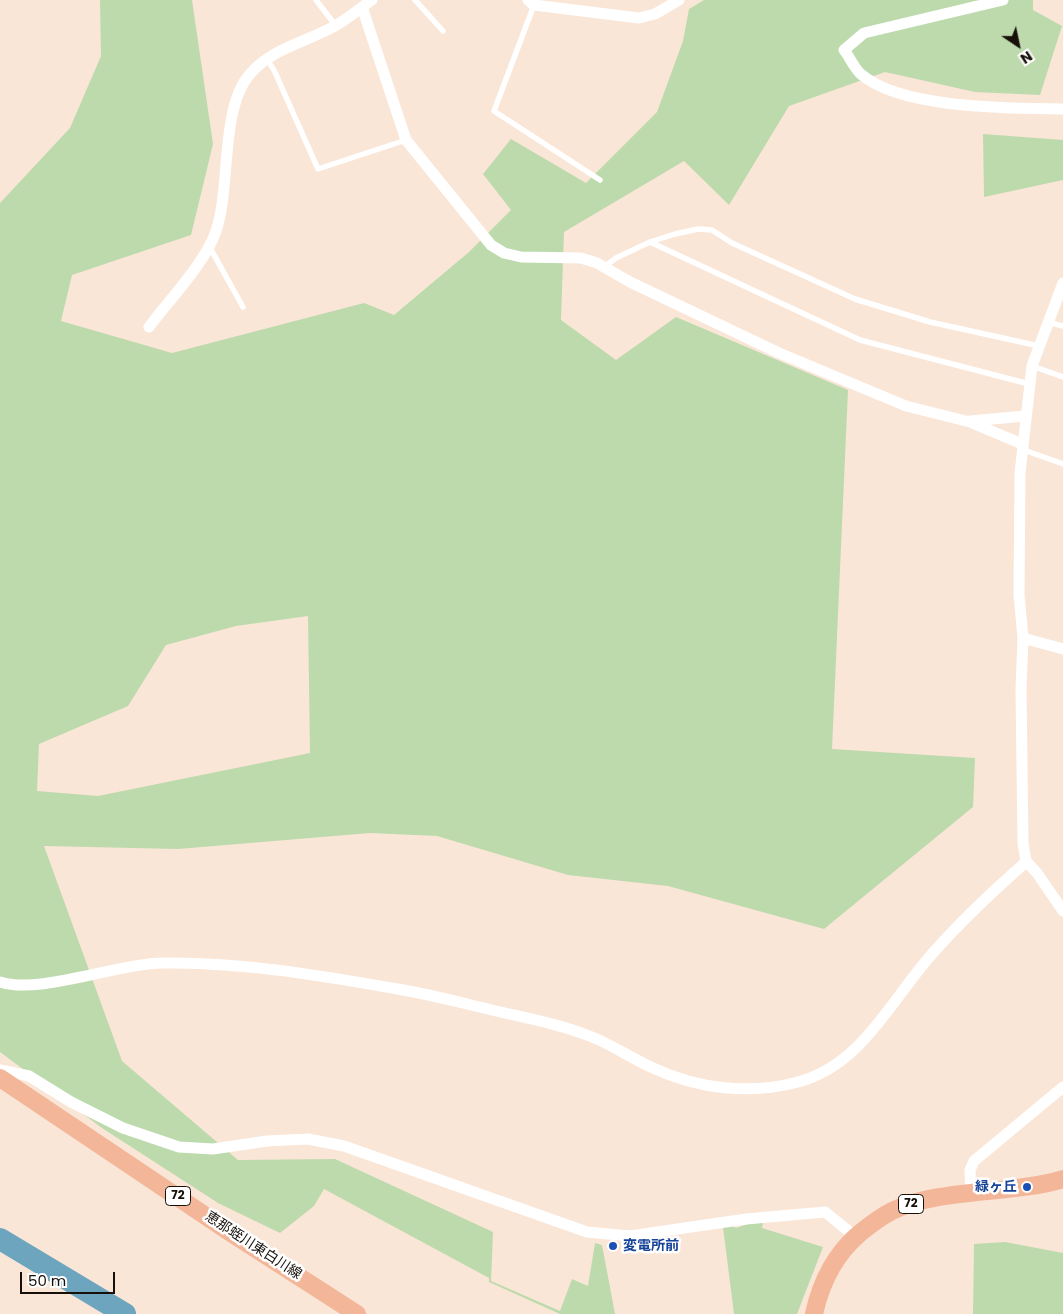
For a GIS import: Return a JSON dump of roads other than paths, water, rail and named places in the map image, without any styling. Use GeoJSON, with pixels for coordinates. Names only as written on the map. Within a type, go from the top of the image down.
{"type":"FeatureCollection","features":[{"type":"Feature","properties":{"kind":"main road","name":"恵那蛭川東白川線"},"geometry":{"type":"LineString","coordinates":[[0,1078],[228,1231],[357,1314]]}},
{"type":"Feature","properties":{"kind":"main road","name":"72"},"geometry":{"type":"LineString","coordinates":[[814,1314],[826,1276],[844,1249],[856,1237],[891,1211],[911,1204],[1024,1188],[1063,1179]]}},
{"type":"Feature","properties":{"kind":"street"},"geometry":{"type":"LineString","coordinates":[[149,327],[209,246],[221,216],[234,106],[243,82],[266,58],[336,26],[372,0]]}},
{"type":"Feature","properties":{"kind":"street"},"geometry":{"type":"LineString","coordinates":[[531,3],[640,18],[656,14],[679,0]]}},
{"type":"Feature","properties":{"kind":"street"},"geometry":{"type":"LineString","coordinates":[[1003,0],[911,20],[864,34],[844,50],[860,74],[878,87],[933,101],[979,106],[1063,109]]}},
{"type":"Feature","properties":{"kind":"street"},"geometry":{"type":"LineString","coordinates":[[362,7],[406,140],[491,245],[504,253],[521,257],[581,258],[779,353],[906,406],[970,422],[1022,447]]}},
{"type":"Feature","properties":{"kind":"street"},"geometry":{"type":"LineString","coordinates":[[1063,283],[1038,346],[1029,384],[1022,447],[1019,595],[1023,638],[1021,726],[1023,843],[1026,862],[1037,873],[1063,911]]}},
{"type":"Feature","properties":{"kind":"street"},"geometry":{"type":"LineString","coordinates":[[970,422],[1026,416]]}},
{"type":"Feature","properties":{"kind":"street"},"geometry":{"type":"LineString","coordinates":[[1023,638],[1063,649]]}},
{"type":"Feature","properties":{"kind":"street"},"geometry":{"type":"LineString","coordinates":[[0,982],[24,986],[115,968],[162,962],[312,974],[406,990],[553,1024],[594,1037],[653,1068],[687,1081],[734,1089],[762,1089],[819,1075],[852,1054],[931,955],[988,895],[1026,862]]}},
{"type":"Feature","properties":{"kind":"street"},"geometry":{"type":"LineString","coordinates":[[0,1070],[29,1076],[71,1102],[123,1128],[178,1148],[213,1149],[267,1141],[308,1139],[344,1146],[587,1232],[630,1236],[746,1220],[825,1212],[856,1237]]}},
{"type":"Feature","properties":{"kind":"street"},"geometry":{"type":"LineString","coordinates":[[971,1194],[970,1170],[974,1161],[1063,1087]]}},
{"type":"Feature","properties":{"kind":"lane"},"geometry":{"type":"LineString","coordinates":[[316,0],[336,26]]}},
{"type":"Feature","properties":{"kind":"lane"},"geometry":{"type":"LineString","coordinates":[[415,0],[443,30]]}},
{"type":"Feature","properties":{"kind":"lane"},"geometry":{"type":"LineString","coordinates":[[531,3],[494,111],[600,180]]}},
{"type":"Feature","properties":{"kind":"lane"},"geometry":{"type":"LineString","coordinates":[[266,58],[274,70],[318,169],[406,140]]}},
{"type":"Feature","properties":{"kind":"lane"},"geometry":{"type":"LineString","coordinates":[[604,268],[616,258],[650,242],[683,232],[712,230],[732,242],[855,299],[930,322],[1038,346]]}},
{"type":"Feature","properties":{"kind":"lane"},"geometry":{"type":"LineString","coordinates":[[650,242],[860,340],[1029,384]]}},
{"type":"Feature","properties":{"kind":"lane"},"geometry":{"type":"LineString","coordinates":[[209,246],[243,307]]}},
{"type":"Feature","properties":{"kind":"lane"},"geometry":{"type":"LineString","coordinates":[[1047,322],[1063,326]]}},
{"type":"Feature","properties":{"kind":"lane"},"geometry":{"type":"LineString","coordinates":[[1032,366],[1063,376]]}},
{"type":"Feature","properties":{"kind":"lane"},"geometry":{"type":"LineString","coordinates":[[1022,447],[1063,464]]}},
{"type":"Feature","properties":{"kind":"waterway"},"geometry":{"type":"LineString","coordinates":[[0,1239],[125,1314]]}},
{"type":"Feature","properties":{"kind":"place","name":"緑ヶ丘"},"geometry":{"type":"Point","coordinates":[1027,1187]}},
{"type":"Feature","properties":{"kind":"place","name":"変電所前"},"geometry":{"type":"Point","coordinates":[613,1246]}}]}
